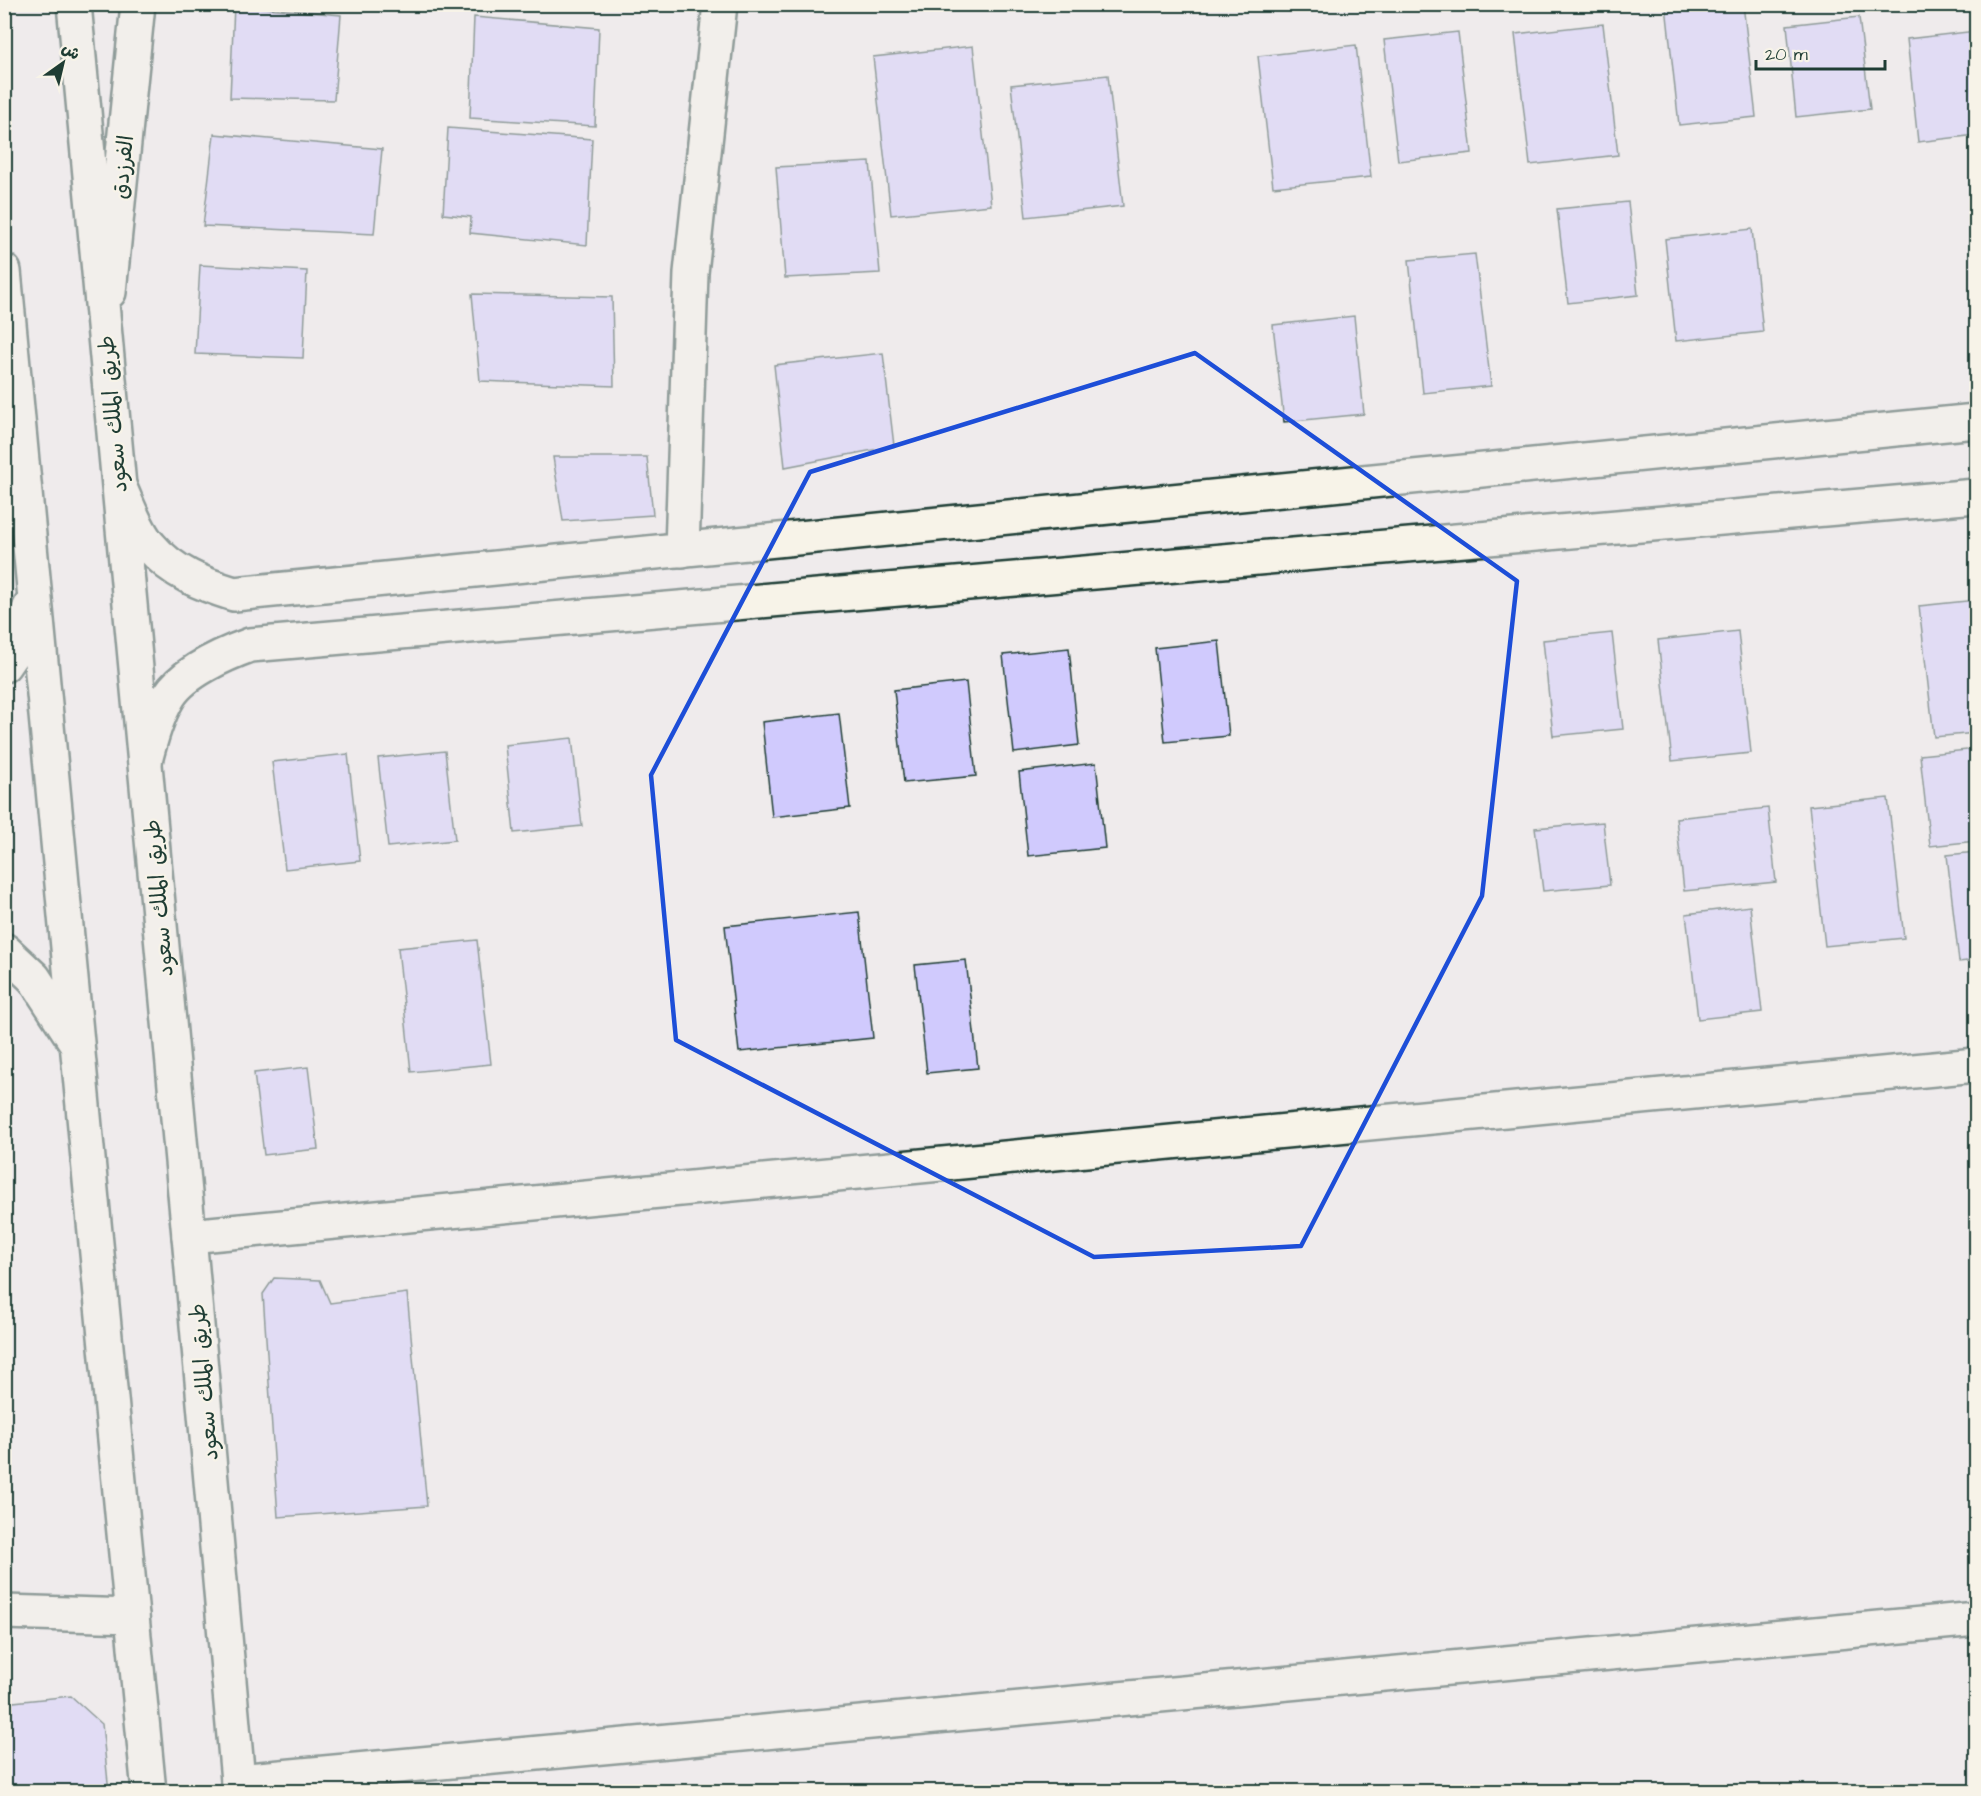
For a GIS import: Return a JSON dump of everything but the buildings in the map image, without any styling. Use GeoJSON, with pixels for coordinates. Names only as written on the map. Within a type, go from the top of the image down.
{"type":"FeatureCollection","features":[{"type":"Feature","properties":{"kind":"street","name":"طريق الملك سعود"},"geometry":{"type":"LineString","coordinates":[[74,4],[239,1786]]}},
{"type":"Feature","properties":{"kind":"street","name":"الفرزدق"},"geometry":{"type":"LineString","coordinates":[[105,330],[138,4]]}},
{"type":"Feature","properties":{"kind":"street"},"geometry":{"type":"LineString","coordinates":[[681,550],[691,273],[720,4]]}},
{"type":"Feature","properties":{"kind":"street"},"geometry":{"type":"LineString","coordinates":[[4,271],[10,396],[78,1045],[149,1791]]}},
{"type":"Feature","properties":{"kind":"street"},"geometry":{"type":"LineString","coordinates":[[119,486],[149,546],[175,569],[201,584],[234,594],[1977,421]]}},
{"type":"Feature","properties":{"kind":"street"},"geometry":{"type":"LineString","coordinates":[[145,761],[156,722],[170,694],[195,672],[224,654],[250,645],[1977,496]]}},
{"type":"Feature","properties":{"kind":"street"},"geometry":{"type":"LineString","coordinates":[[4,665],[13,652],[33,599]]}},
{"type":"Feature","properties":{"kind":"street"},"geometry":{"type":"LineString","coordinates":[[4,950],[34,978],[78,1045]]}},
{"type":"Feature","properties":{"kind":"street"},"geometry":{"type":"LineString","coordinates":[[189,1236],[1977,1065]]}},
{"type":"Feature","properties":{"kind":"street"},"geometry":{"type":"LineString","coordinates":[[4,1612],[132,1616]]}},
{"type":"Feature","properties":{"kind":"street"},"geometry":{"type":"LineString","coordinates":[[239,1786],[1977,1619]]}},
{"type":"Feature","properties":{"kind":"highlighted area"},"geometry":{"type":"Polygon","coordinates":[[[1195,353],[1517,581],[1482,896],[1301,1246],[1094,1257],[676,1040],[651,775],[810,472],[1195,353]]]}}]}
